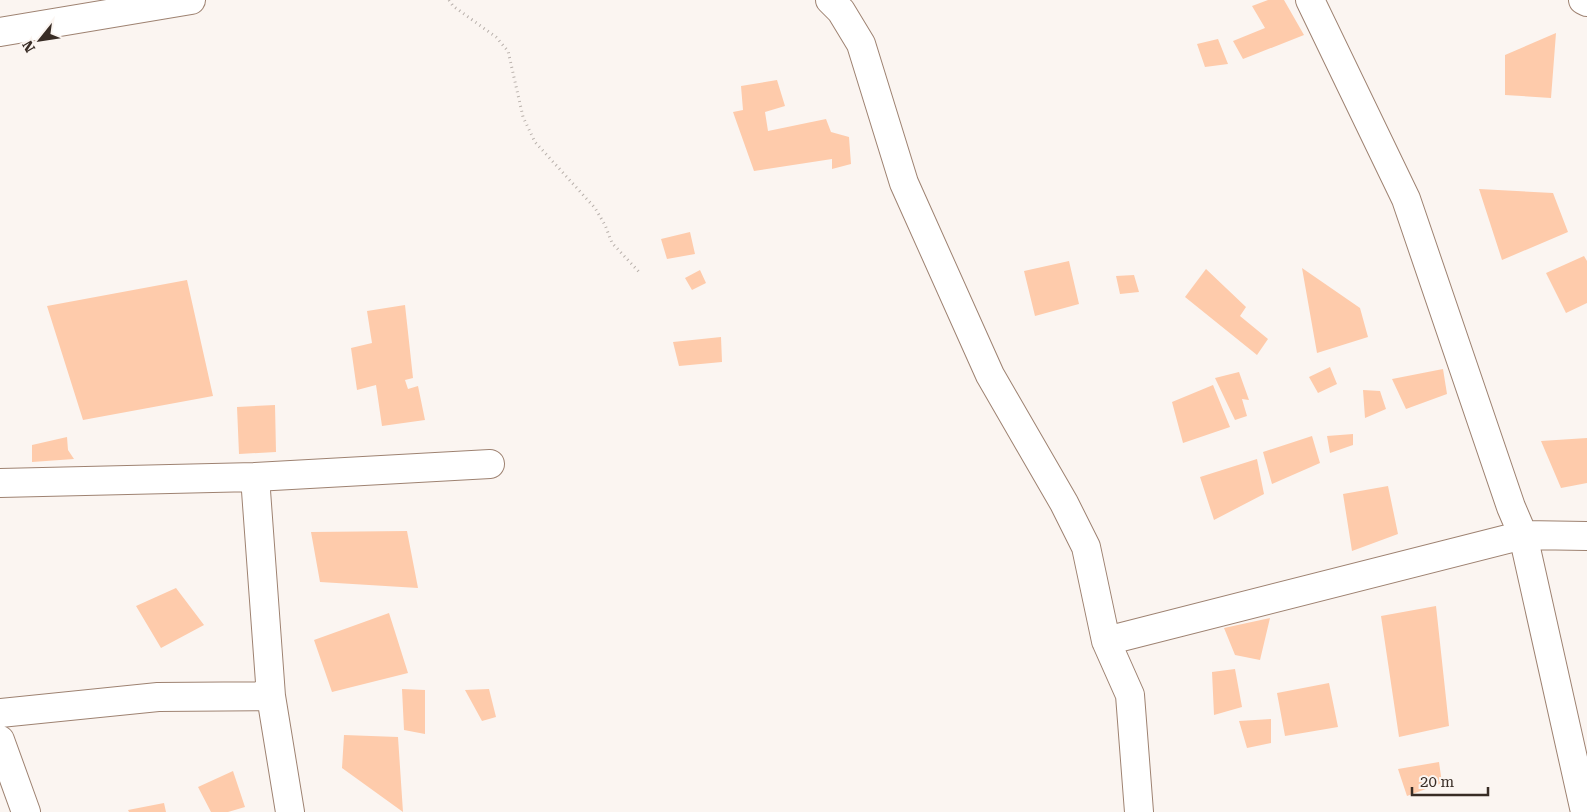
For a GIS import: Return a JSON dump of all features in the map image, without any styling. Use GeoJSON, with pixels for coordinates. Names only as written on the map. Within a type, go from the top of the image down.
{"type":"FeatureCollection","features":[{"type":"Feature","properties":{"kind":"street"},"geometry":{"type":"LineString","coordinates":[[0,32],[191,0]]}},
{"type":"Feature","properties":{"kind":"street"},"geometry":{"type":"LineString","coordinates":[[830,0],[841,10],[862,44],[904,183],[990,375],[1064,504],[1086,547],[1106,641],[1130,695],[1139,812]]}},
{"type":"Feature","properties":{"kind":"street"},"geometry":{"type":"LineString","coordinates":[[1310,0],[1406,199],[1511,507],[1523,535],[1585,812]]}},
{"type":"Feature","properties":{"kind":"street"},"geometry":{"type":"LineString","coordinates":[[1583,0],[1587,2]]}},
{"type":"Feature","properties":{"kind":"street"},"geometry":{"type":"LineString","coordinates":[[0,483],[255,477],[490,464]]}},
{"type":"Feature","properties":{"kind":"street"},"geometry":{"type":"LineString","coordinates":[[255,477],[271,696],[290,812]]}},
{"type":"Feature","properties":{"kind":"street"},"geometry":{"type":"LineString","coordinates":[[1106,641],[1523,535],[1587,536]]}},
{"type":"Feature","properties":{"kind":"street"},"geometry":{"type":"LineString","coordinates":[[0,712],[158,697],[271,696]]}},
{"type":"Feature","properties":{"kind":"street"},"geometry":{"type":"LineString","coordinates":[[0,740],[26,812]]}},
{"type":"Feature","properties":{"kind":"path"},"geometry":{"type":"LineString","coordinates":[[449,0],[453,6],[496,37],[508,52],[523,117],[534,142],[595,208],[605,225],[612,243],[641,274]]}},
{"type":"Feature","properties":{"kind":"building"},"geometry":{"type":"Polygon","coordinates":[[[1268,0],[1284,0],[1304,35],[1243,59],[1233,41],[1265,28],[1252,6],[1268,0]]]}},
{"type":"Feature","properties":{"kind":"building"},"geometry":{"type":"Polygon","coordinates":[[[1556,33],[1551,98],[1505,95],[1505,55],[1556,33]]]}},
{"type":"Feature","properties":{"kind":"building"},"geometry":{"type":"Polygon","coordinates":[[[1218,39],[1228,64],[1205,67],[1197,44],[1218,39]]]}},
{"type":"Feature","properties":{"kind":"building"},"geometry":{"type":"Polygon","coordinates":[[[777,80],[785,106],[765,112],[768,131],[826,119],[831,132],[849,137],[851,164],[832,169],[832,159],[754,171],[733,112],[743,110],[741,86],[777,80]]]}},
{"type":"Feature","properties":{"kind":"building"},"geometry":{"type":"Polygon","coordinates":[[[1479,189],[1553,193],[1568,232],[1502,260],[1479,189]]]}},
{"type":"Feature","properties":{"kind":"building"},"geometry":{"type":"Polygon","coordinates":[[[690,232],[695,254],[667,259],[661,239],[690,232]]]}},
{"type":"Feature","properties":{"kind":"building"},"geometry":{"type":"Polygon","coordinates":[[[1584,256],[1587,261],[1587,303],[1566,313],[1546,273],[1584,256]]]}},
{"type":"Feature","properties":{"kind":"building"},"geometry":{"type":"Polygon","coordinates":[[[1069,261],[1079,304],[1035,316],[1024,271],[1069,261]]]}},
{"type":"Feature","properties":{"kind":"building"},"geometry":{"type":"Polygon","coordinates":[[[1302,268],[1360,308],[1368,337],[1317,353],[1302,268]]]}},
{"type":"Feature","properties":{"kind":"building"},"geometry":{"type":"Polygon","coordinates":[[[1206,269],[1246,307],[1240,316],[1268,339],[1257,355],[1185,297],[1206,269]]]}},
{"type":"Feature","properties":{"kind":"building"},"geometry":{"type":"Polygon","coordinates":[[[700,270],[706,283],[692,290],[685,278],[700,270]]]}},
{"type":"Feature","properties":{"kind":"building"},"geometry":{"type":"Polygon","coordinates":[[[1134,275],[1139,292],[1120,294],[1116,276],[1134,275]]]}},
{"type":"Feature","properties":{"kind":"building"},"geometry":{"type":"Polygon","coordinates":[[[187,280],[213,396],[83,420],[47,306],[187,280]]]}},
{"type":"Feature","properties":{"kind":"building"},"geometry":{"type":"Polygon","coordinates":[[[405,305],[413,378],[405,380],[408,389],[418,386],[425,420],[382,426],[376,385],[357,390],[351,348],[372,343],[367,311],[405,305]]]}},
{"type":"Feature","properties":{"kind":"building"},"geometry":{"type":"Polygon","coordinates":[[[721,337],[722,362],[679,366],[673,342],[721,337]]]}},
{"type":"Feature","properties":{"kind":"building"},"geometry":{"type":"Polygon","coordinates":[[[1330,367],[1337,384],[1318,393],[1309,377],[1330,367]]]}},
{"type":"Feature","properties":{"kind":"building"},"geometry":{"type":"Polygon","coordinates":[[[1443,369],[1447,394],[1406,409],[1392,379],[1443,369]]]}},
{"type":"Feature","properties":{"kind":"building"},"geometry":{"type":"Polygon","coordinates":[[[1239,372],[1249,400],[1242,399],[1247,416],[1235,420],[1215,378],[1239,372]]]}},
{"type":"Feature","properties":{"kind":"building"},"geometry":{"type":"Polygon","coordinates":[[[1213,385],[1230,427],[1183,443],[1172,402],[1213,385]]]}},
{"type":"Feature","properties":{"kind":"building"},"geometry":{"type":"Polygon","coordinates":[[[1363,390],[1380,391],[1386,409],[1365,418],[1363,390]]]}},
{"type":"Feature","properties":{"kind":"building"},"geometry":{"type":"Polygon","coordinates":[[[275,405],[276,452],[239,454],[237,407],[275,405]]]}},
{"type":"Feature","properties":{"kind":"building"},"geometry":{"type":"Polygon","coordinates":[[[1353,434],[1353,445],[1330,453],[1327,436],[1353,434]]]}},
{"type":"Feature","properties":{"kind":"building"},"geometry":{"type":"Polygon","coordinates":[[[1312,436],[1320,463],[1272,484],[1263,452],[1312,436]]]}},
{"type":"Feature","properties":{"kind":"building"},"geometry":{"type":"Polygon","coordinates":[[[67,437],[68,450],[74,459],[32,462],[32,445],[67,437]]]}},
{"type":"Feature","properties":{"kind":"building"},"geometry":{"type":"Polygon","coordinates":[[[1587,438],[1587,483],[1561,488],[1541,441],[1587,438]]]}},
{"type":"Feature","properties":{"kind":"building"},"geometry":{"type":"Polygon","coordinates":[[[1257,459],[1264,494],[1214,520],[1200,477],[1257,459]]]}},
{"type":"Feature","properties":{"kind":"building"},"geometry":{"type":"Polygon","coordinates":[[[1388,486],[1398,534],[1352,551],[1343,494],[1388,486]]]}},
{"type":"Feature","properties":{"kind":"building"},"geometry":{"type":"Polygon","coordinates":[[[407,531],[418,588],[320,582],[311,532],[407,531]]]}},
{"type":"Feature","properties":{"kind":"building"},"geometry":{"type":"Polygon","coordinates":[[[176,588],[204,625],[161,648],[136,606],[176,588]]]}},
{"type":"Feature","properties":{"kind":"building"},"geometry":{"type":"Polygon","coordinates":[[[1436,606],[1449,726],[1399,737],[1381,616],[1436,606]]]}},
{"type":"Feature","properties":{"kind":"building"},"geometry":{"type":"Polygon","coordinates":[[[389,613],[408,673],[332,692],[314,640],[389,613]]]}},
{"type":"Feature","properties":{"kind":"building"},"geometry":{"type":"Polygon","coordinates":[[[1270,618],[1260,660],[1235,655],[1224,628],[1270,618]]]}},
{"type":"Feature","properties":{"kind":"building"},"geometry":{"type":"Polygon","coordinates":[[[1235,669],[1242,707],[1214,715],[1212,672],[1235,669]]]}},
{"type":"Feature","properties":{"kind":"building"},"geometry":{"type":"Polygon","coordinates":[[[1329,683],[1338,727],[1285,736],[1277,693],[1329,683]]]}},
{"type":"Feature","properties":{"kind":"building"},"geometry":{"type":"Polygon","coordinates":[[[402,689],[425,690],[425,734],[404,730],[402,689]]]}},
{"type":"Feature","properties":{"kind":"building"},"geometry":{"type":"Polygon","coordinates":[[[489,689],[496,717],[482,721],[465,690],[489,689]]]}},
{"type":"Feature","properties":{"kind":"building"},"geometry":{"type":"Polygon","coordinates":[[[1271,719],[1271,743],[1247,748],[1239,721],[1271,719]]]}},
{"type":"Feature","properties":{"kind":"building"},"geometry":{"type":"Polygon","coordinates":[[[344,735],[398,737],[403,812],[342,768],[344,735]]]}},
{"type":"Feature","properties":{"kind":"building"},"geometry":{"type":"Polygon","coordinates":[[[1439,762],[1442,783],[1407,796],[1398,769],[1439,762]]]}},
{"type":"Feature","properties":{"kind":"building"},"geometry":{"type":"Polygon","coordinates":[[[233,771],[245,807],[228,812],[211,812],[198,787],[233,771]]]}},
{"type":"Feature","properties":{"kind":"building"},"geometry":{"type":"Polygon","coordinates":[[[164,803],[166,812],[129,812],[128,810],[164,803]]]}}]}
